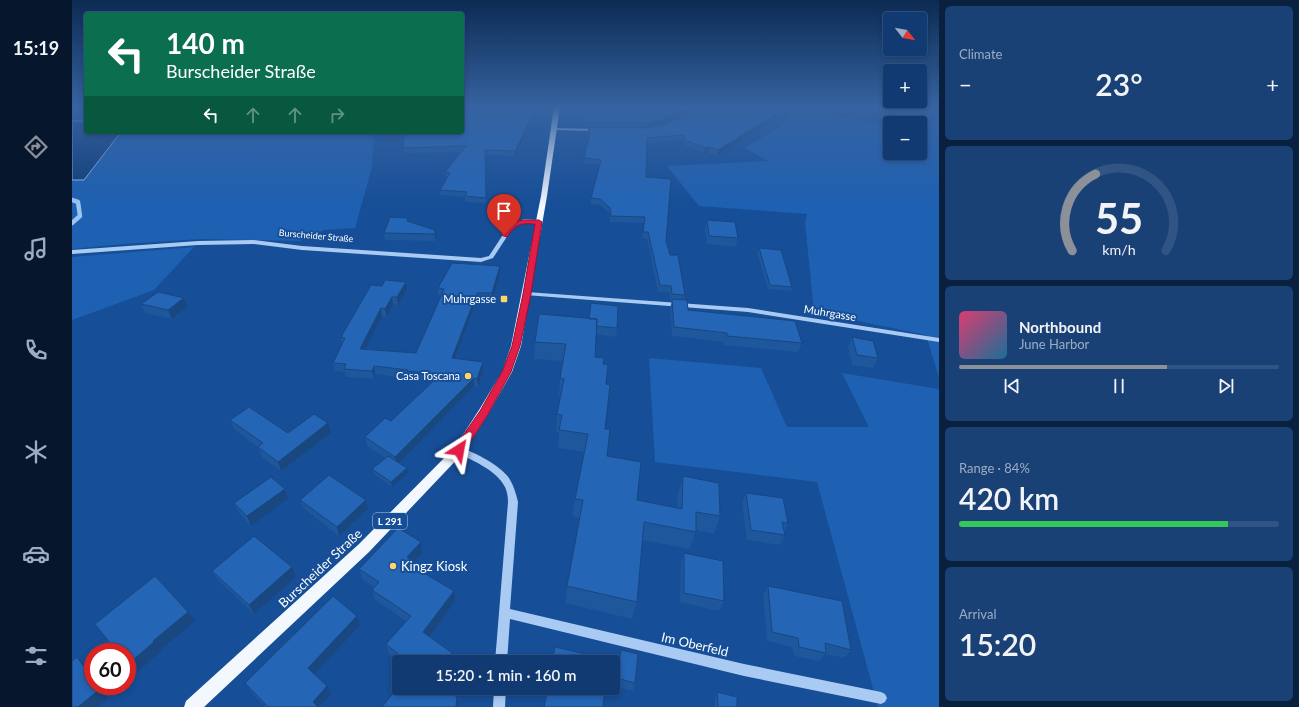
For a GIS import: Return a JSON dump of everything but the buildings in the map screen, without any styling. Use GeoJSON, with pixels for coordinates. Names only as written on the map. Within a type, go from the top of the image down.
{"type":"FeatureCollection","features":[{"type":"Feature","properties":{"kind":"main road","name":"Burscheider Straße"},"geometry":{"type":"LineString","coordinates":[[192,707],[364,548],[459,450],[483,414],[507,372],[516,346],[527,294],[552,140]]}},
{"type":"Feature","properties":{"kind":"street","name":"Burscheider Straße"},"geometry":{"type":"LineString","coordinates":[[72,252],[198,243],[253,242],[326,249],[481,260],[491,257],[512,225],[524,221],[539,222]]}},
{"type":"Feature","properties":{"kind":"street","name":"Muhrgasse"},"geometry":{"type":"LineString","coordinates":[[527,294],[748,310],[939,340]]}},
{"type":"Feature","properties":{"kind":"street"},"geometry":{"type":"LineString","coordinates":[[459,450],[481,461],[498,472],[509,485],[513,502],[501,655]]}},
{"type":"Feature","properties":{"kind":"street","name":"Im Oberfeld"},"geometry":{"type":"LineString","coordinates":[[504,613],[744,670],[881,698]]}},
{"type":"Feature","properties":{"kind":"street"},"geometry":{"type":"LineString","coordinates":[[499,707],[500,695]]}},
{"type":"Feature","properties":{"kind":"shaded area"},"geometry":{"type":"Polygon","coordinates":[[[72,140],[115,140],[84,180],[72,180],[72,140]]]}},
{"type":"Feature","properties":{"kind":"shaded area"},"geometry":{"type":"Polygon","coordinates":[[[115,140],[374,140],[372,167],[355,228],[324,230],[300,241],[201,239],[72,249],[72,180],[84,180],[115,140]]]}},
{"type":"Feature","properties":{"kind":"shaded area"},"geometry":{"type":"Polygon","coordinates":[[[758,140],[883,140],[883,160],[927,160],[927,140],[939,140],[939,378],[926,335],[814,312],[805,222],[807,214],[699,206],[667,166],[768,161],[745,148],[758,140]]]}},
{"type":"Feature","properties":{"kind":"shaded area"},"geometry":{"type":"Polygon","coordinates":[[[194,247],[154,290],[72,320],[72,257],[194,247]]]}},
{"type":"Feature","properties":{"kind":"shaded area"},"geometry":{"type":"Polygon","coordinates":[[[649,358],[761,368],[787,427],[869,427],[842,373],[939,389],[939,707],[878,707],[817,482],[655,462],[649,358]]]}},
{"type":"Feature","properties":{"kind":"waterway"},"geometry":{"type":"LineString","coordinates":[[72,200],[78,202],[80,216],[72,223]]}},
{"type":"Feature","properties":{"kind":"place","name":"Muhrgasse"},"geometry":{"type":"Point","coordinates":[504,299]}},
{"type":"Feature","properties":{"kind":"place","name":"Casa Toscana"},"geometry":{"type":"Point","coordinates":[468,376]}},
{"type":"Feature","properties":{"kind":"place","name":"Kingz Kiosk"},"geometry":{"type":"Point","coordinates":[393,566]}},
{"type":"Feature","properties":{"kind":"route"},"geometry":{"type":"LineString","coordinates":[[459,450],[483,414],[507,372],[516,346],[527,294],[539,222],[524,221],[512,225],[504,235]]}}]}
